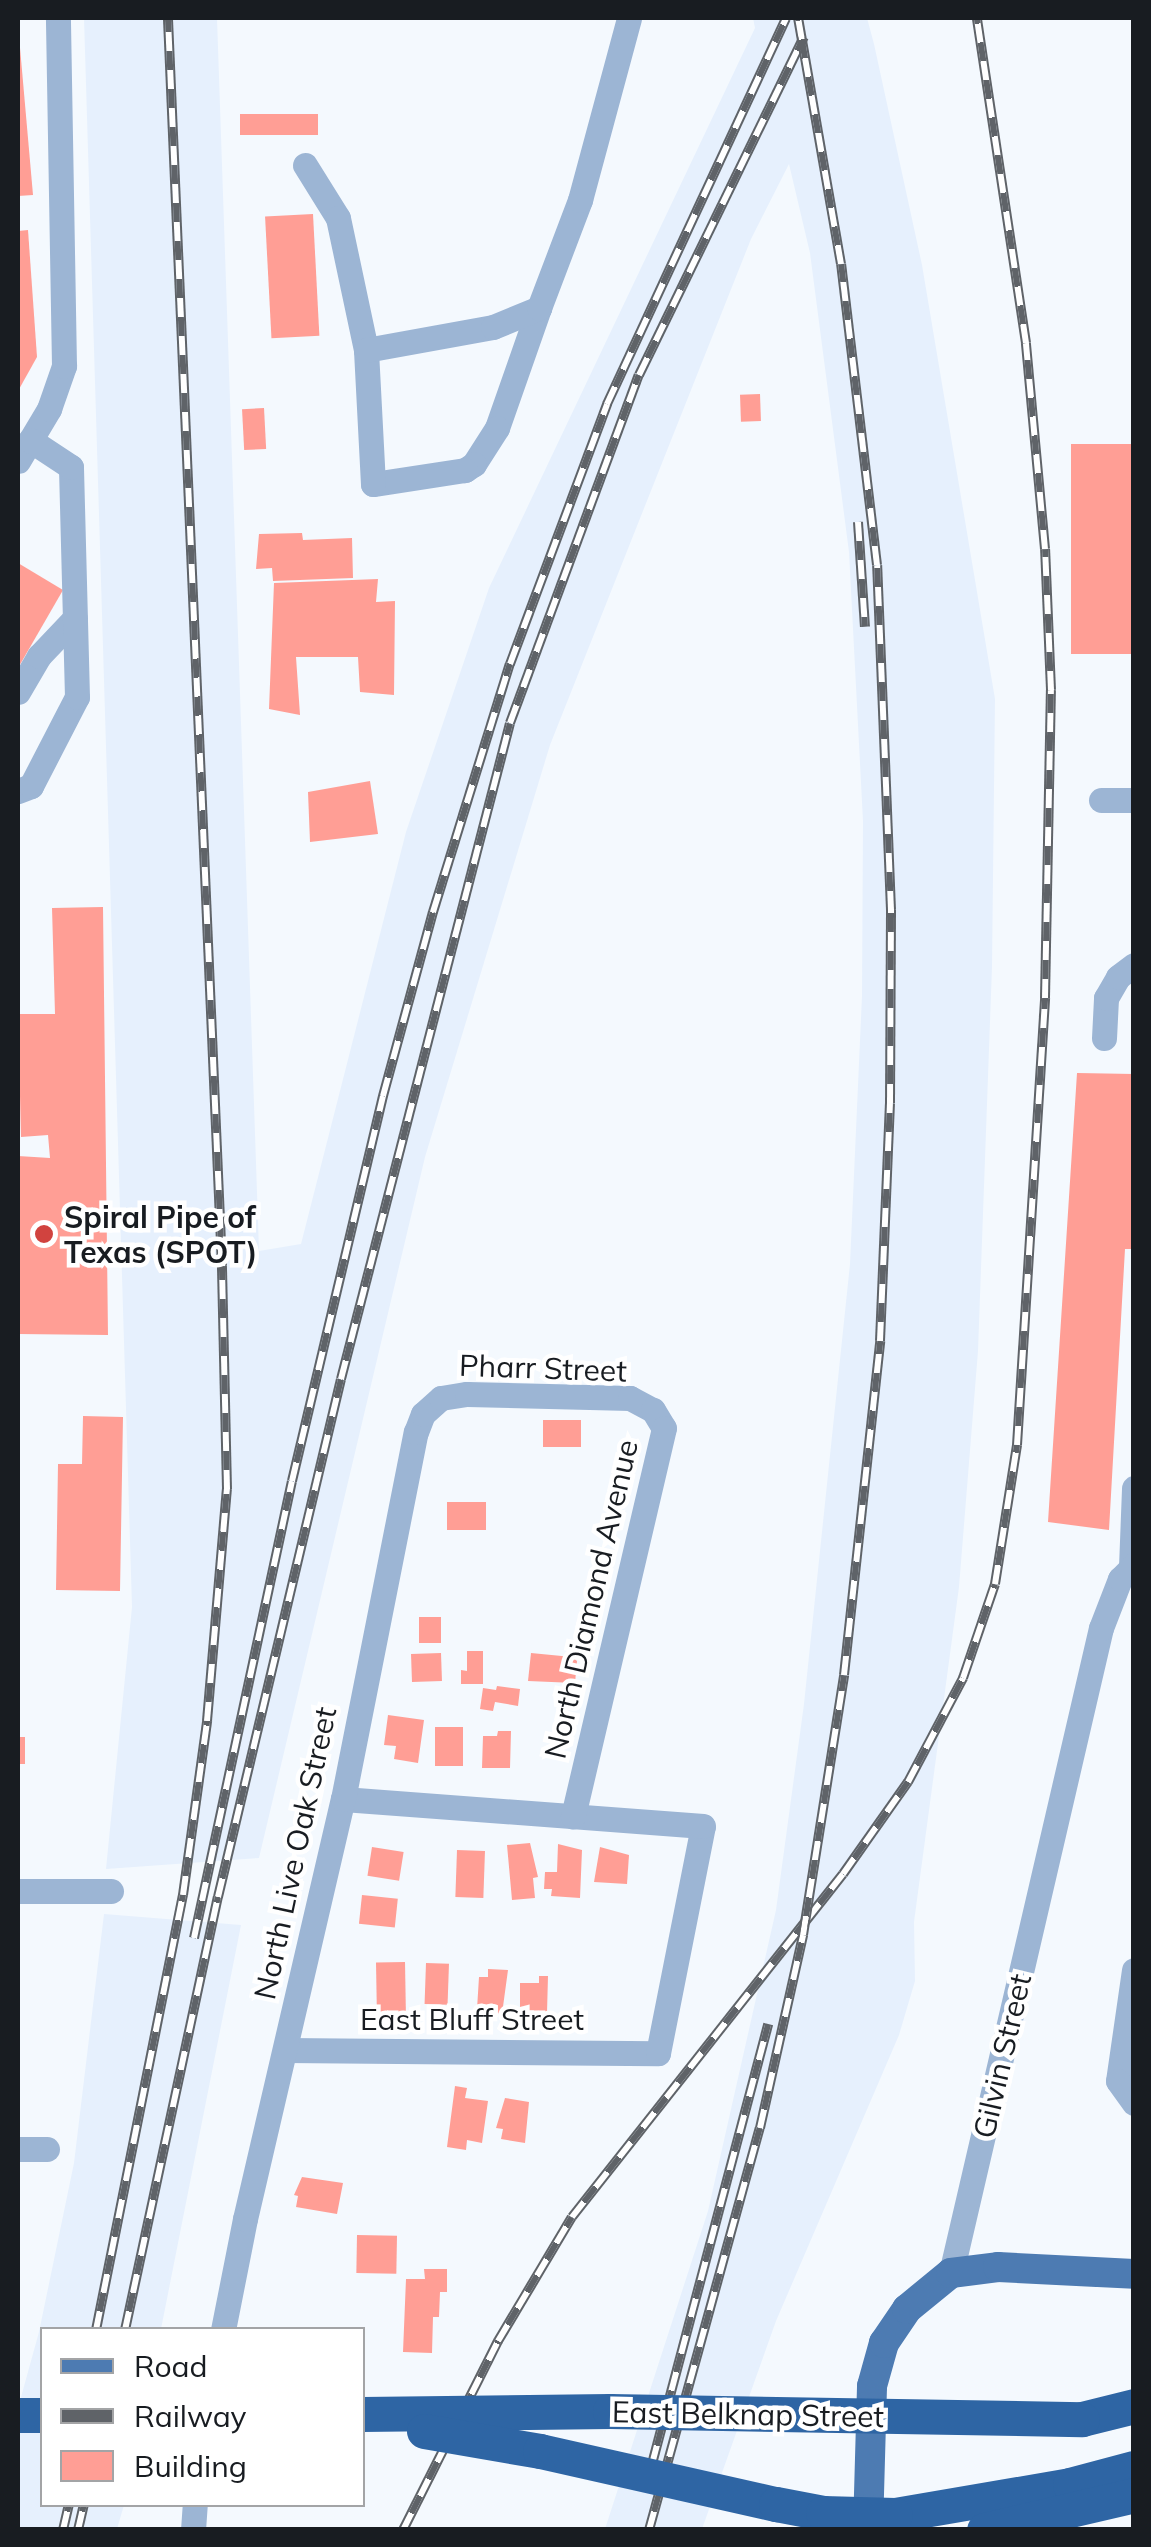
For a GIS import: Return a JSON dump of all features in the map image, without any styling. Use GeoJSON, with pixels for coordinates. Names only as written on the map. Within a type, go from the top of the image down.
{"type":"FeatureCollection","features":[{"type":"Feature","properties":{"kind":"highway"},"geometry":{"type":"LineString","coordinates":[[1082,2419],[1134,2406]]}},
{"type":"Feature","properties":{"kind":"highway","name":"East Belknap Street"},"geometry":{"type":"LineString","coordinates":[[365,2414],[610,2411],[1134,2417]]}},
{"type":"Feature","properties":{"kind":"highway"},"geometry":{"type":"LineString","coordinates":[[365,2423],[511,2445],[726,2495],[843,2514],[929,2510],[1134,2468]]}},
{"type":"Feature","properties":{"kind":"highway"},"geometry":{"type":"LineString","coordinates":[[984,2530],[1134,2495]]}},
{"type":"Feature","properties":{"kind":"main road"},"geometry":{"type":"LineString","coordinates":[[868,2530],[872,2386],[884,2343],[908,2309],[951,2274],[998,2267],[1134,2274]]}},
{"type":"Feature","properties":{"kind":"street"},"geometry":{"type":"LineString","coordinates":[[18,791],[31,786],[77,698],[71,467],[24,450],[59,384],[66,342],[58,18]]}},
{"type":"Feature","properties":{"kind":"street"},"geometry":{"type":"LineString","coordinates":[[306,164],[338,218],[366,350],[373,484],[465,470],[485,452],[497,428],[580,200],[629,18]]}},
{"type":"Feature","properties":{"kind":"street"},"geometry":{"type":"LineString","coordinates":[[366,350],[493,327],[539,308]]}},
{"type":"Feature","properties":{"kind":"street"},"geometry":{"type":"LineString","coordinates":[[18,692],[39,656],[75,618]]}},
{"type":"Feature","properties":{"kind":"street"},"geometry":{"type":"LineString","coordinates":[[1101,800],[1134,800]]}},
{"type":"Feature","properties":{"kind":"street"},"geometry":{"type":"LineString","coordinates":[[1104,1038],[1106,998],[1118,977],[1134,965]]}},
{"type":"Feature","properties":{"kind":"street","name":"Pharr Street"},"geometry":{"type":"LineString","coordinates":[[441,1398],[466,1394],[630,1398],[643,1405]]}},
{"type":"Feature","properties":{"kind":"street","name":"North Live Oak Street"},"geometry":{"type":"LineString","coordinates":[[224,2327],[343,1799],[416,1432],[423,1414],[441,1398]]}},
{"type":"Feature","properties":{"kind":"street","name":"North Diamond Avenue"},"geometry":{"type":"LineString","coordinates":[[574,1816],[664,1428],[653,1410],[643,1405]]}},
{"type":"Feature","properties":{"kind":"street"},"geometry":{"type":"LineString","coordinates":[[1132,1566],[1134,1488]]}},
{"type":"Feature","properties":{"kind":"street","name":"Gilvin Street"},"geometry":{"type":"LineString","coordinates":[[951,2274],[1101,1628],[1120,1578],[1132,1566]]}},
{"type":"Feature","properties":{"kind":"street"},"geometry":{"type":"LineString","coordinates":[[343,1799],[574,1816]]}},
{"type":"Feature","properties":{"kind":"street","name":"East Bluff Street"},"geometry":{"type":"LineString","coordinates":[[285,2050],[658,2052],[702,1826],[574,1816]]}},
{"type":"Feature","properties":{"kind":"street"},"geometry":{"type":"LineString","coordinates":[[18,1891],[111,1891]]}},
{"type":"Feature","properties":{"kind":"street"},"geometry":{"type":"LineString","coordinates":[[1133,1975],[1118,2081],[1134,2104]]}},
{"type":"Feature","properties":{"kind":"street"},"geometry":{"type":"LineString","coordinates":[[18,2149],[48,2150]]}},
{"type":"Feature","properties":{"kind":"shaded area"},"geometry":{"type":"Polygon","coordinates":[[[84,18],[217,18],[259,1251],[301,1244],[406,832],[489,588],[755,28],[753,18],[867,18],[874,44],[922,265],[995,699],[992,967],[978,1351],[959,1587],[914,1922],[915,1981],[899,2035],[776,2321],[702,2529],[605,2529],[708,2211],[776,1910],[804,1704],[850,1264],[862,996],[863,821],[849,552],[810,253],[789,164],[751,239],[550,745],[425,1157],[259,1858],[106,1869],[132,1607],[84,18]]]}},
{"type":"Feature","properties":{"kind":"shaded area"},"geometry":{"type":"Polygon","coordinates":[[[104,1914],[241,1925],[161,2327],[40,2327],[74,2163],[104,1914]]]}},
{"type":"Feature","properties":{"kind":"shaded area"},"geometry":{"type":"Polygon","coordinates":[[[40,2327],[40,2507],[123,2507],[117,2529],[18,2530],[18,2408],[40,2327]]]}},
{"type":"Feature","properties":{"kind":"building"},"geometry":{"type":"Polygon","coordinates":[[[18,25],[33,195],[18,196],[18,25]]]}},
{"type":"Feature","properties":{"kind":"building"},"geometry":{"type":"Polygon","coordinates":[[[240,114],[318,114],[318,135],[240,135],[240,114]]]}},
{"type":"Feature","properties":{"kind":"building"},"geometry":{"type":"Polygon","coordinates":[[[313,214],[319,336],[271,338],[265,217],[313,214]]]}},
{"type":"Feature","properties":{"kind":"building"},"geometry":{"type":"Polygon","coordinates":[[[28,230],[37,357],[18,391],[18,231],[28,230]]]}},
{"type":"Feature","properties":{"kind":"building"},"geometry":{"type":"Polygon","coordinates":[[[760,394],[761,421],[741,422],[740,395],[760,394]]]}},
{"type":"Feature","properties":{"kind":"building"},"geometry":{"type":"Polygon","coordinates":[[[264,408],[266,449],[244,450],[242,409],[264,408]]]}},
{"type":"Feature","properties":{"kind":"building"},"geometry":{"type":"Polygon","coordinates":[[[1071,444],[1134,444],[1134,654],[1071,654],[1071,444]]]}},
{"type":"Feature","properties":{"kind":"building"},"geometry":{"type":"Polygon","coordinates":[[[302,533],[303,540],[352,538],[353,578],[273,581],[272,568],[256,569],[259,534],[302,533]]]}},
{"type":"Feature","properties":{"kind":"building"},"geometry":{"type":"Polygon","coordinates":[[[18,563],[63,590],[18,668],[18,563]]]}},
{"type":"Feature","properties":{"kind":"building"},"geometry":{"type":"Polygon","coordinates":[[[378,579],[376,602],[395,601],[394,695],[360,692],[358,657],[296,657],[300,715],[269,709],[274,583],[378,579]]]}},
{"type":"Feature","properties":{"kind":"building"},"geometry":{"type":"Polygon","coordinates":[[[370,781],[378,834],[310,842],[308,792],[370,781]]]}},
{"type":"Feature","properties":{"kind":"building"},"geometry":{"type":"Polygon","coordinates":[[[103,907],[108,1335],[18,1334],[18,1156],[50,1158],[48,1135],[21,1137],[18,1014],[55,1014],[52,908],[103,907]]]}},
{"type":"Feature","properties":{"kind":"building"},"geometry":{"type":"Polygon","coordinates":[[[1077,1073],[1134,1074],[1134,1249],[1125,1249],[1109,1530],[1048,1522],[1077,1073]]]}},
{"type":"Feature","properties":{"kind":"building"},"geometry":{"type":"Polygon","coordinates":[[[83,1416],[123,1417],[120,1591],[56,1590],[58,1464],[82,1464],[83,1416]]]}},
{"type":"Feature","properties":{"kind":"building"},"geometry":{"type":"Polygon","coordinates":[[[543,1420],[581,1420],[581,1447],[543,1447],[543,1420]]]}},
{"type":"Feature","properties":{"kind":"building"},"geometry":{"type":"Polygon","coordinates":[[[447,1502],[486,1502],[486,1530],[447,1530],[447,1502]]]}},
{"type":"Feature","properties":{"kind":"building"},"geometry":{"type":"Polygon","coordinates":[[[419,1617],[441,1617],[441,1643],[419,1643],[419,1617]]]}},
{"type":"Feature","properties":{"kind":"building"},"geometry":{"type":"Polygon","coordinates":[[[467,1651],[483,1651],[483,1684],[461,1684],[461,1670],[467,1671],[467,1651]]]}},
{"type":"Feature","properties":{"kind":"building"},"geometry":{"type":"Polygon","coordinates":[[[441,1653],[442,1681],[412,1682],[411,1654],[441,1653]]]}},
{"type":"Feature","properties":{"kind":"building"},"geometry":{"type":"Polygon","coordinates":[[[531,1653],[572,1657],[577,1661],[575,1683],[528,1681],[531,1653]]]}},
{"type":"Feature","properties":{"kind":"building"},"geometry":{"type":"Polygon","coordinates":[[[497,1686],[520,1689],[518,1706],[495,1702],[493,1711],[480,1709],[483,1688],[496,1690],[497,1686]]]}},
{"type":"Feature","properties":{"kind":"building"},"geometry":{"type":"Polygon","coordinates":[[[388,1715],[424,1720],[418,1763],[394,1759],[396,1746],[384,1745],[388,1715]]]}},
{"type":"Feature","properties":{"kind":"building"},"geometry":{"type":"Polygon","coordinates":[[[435,1727],[463,1727],[463,1766],[435,1766],[435,1727]]]}},
{"type":"Feature","properties":{"kind":"building"},"geometry":{"type":"Polygon","coordinates":[[[498,1731],[511,1731],[510,1768],[482,1768],[483,1736],[497,1736],[498,1731]]]}},
{"type":"Feature","properties":{"kind":"building"},"geometry":{"type":"Polygon","coordinates":[[[18,1737],[25,1737],[25,1764],[18,1764],[18,1737]]]}},
{"type":"Feature","properties":{"kind":"building"},"geometry":{"type":"Polygon","coordinates":[[[530,1843],[538,1877],[533,1878],[535,1898],[512,1900],[507,1845],[530,1843]]]}},
{"type":"Feature","properties":{"kind":"building"},"geometry":{"type":"Polygon","coordinates":[[[558,1844],[582,1850],[580,1898],[551,1896],[552,1889],[544,1889],[545,1872],[557,1872],[558,1844]]]}},
{"type":"Feature","properties":{"kind":"building"},"geometry":{"type":"Polygon","coordinates":[[[372,1847],[404,1852],[399,1881],[367,1876],[372,1847]]]}},
{"type":"Feature","properties":{"kind":"building"},"geometry":{"type":"Polygon","coordinates":[[[600,1847],[629,1855],[627,1884],[594,1882],[600,1847]]]}},
{"type":"Feature","properties":{"kind":"building"},"geometry":{"type":"Polygon","coordinates":[[[457,1850],[485,1851],[483,1898],[455,1897],[457,1850]]]}},
{"type":"Feature","properties":{"kind":"building"},"geometry":{"type":"Polygon","coordinates":[[[362,1895],[398,1899],[395,1928],[359,1924],[362,1895]]]}},
{"type":"Feature","properties":{"kind":"building"},"geometry":{"type":"Polygon","coordinates":[[[405,1962],[406,2014],[377,2014],[376,1963],[405,1962]]]}},
{"type":"Feature","properties":{"kind":"building"},"geometry":{"type":"Polygon","coordinates":[[[426,1963],[449,1964],[448,2005],[425,2004],[426,1963]]]}},
{"type":"Feature","properties":{"kind":"building"},"geometry":{"type":"Polygon","coordinates":[[[488,1969],[508,1970],[502,2014],[477,2009],[479,1977],[488,1977],[488,1969]]]}},
{"type":"Feature","properties":{"kind":"building"},"geometry":{"type":"Polygon","coordinates":[[[539,1976],[548,1976],[547,2013],[520,2013],[520,1983],[539,1983],[539,1976]]]}},
{"type":"Feature","properties":{"kind":"building"},"geometry":{"type":"Polygon","coordinates":[[[455,2086],[467,2088],[465,2098],[488,2101],[482,2143],[467,2140],[466,2150],[447,2147],[455,2086]]]}},
{"type":"Feature","properties":{"kind":"building"},"geometry":{"type":"Polygon","coordinates":[[[505,2098],[529,2102],[525,2143],[501,2139],[503,2129],[496,2128],[505,2098]]]}},
{"type":"Feature","properties":{"kind":"building"},"geometry":{"type":"Polygon","coordinates":[[[302,2177],[343,2183],[337,2214],[296,2207],[298,2196],[294,2195],[302,2177]]]}},
{"type":"Feature","properties":{"kind":"building"},"geometry":{"type":"Polygon","coordinates":[[[357,2235],[397,2236],[396,2274],[356,2273],[357,2235]]]}},
{"type":"Feature","properties":{"kind":"building"},"geometry":{"type":"Polygon","coordinates":[[[424,2269],[447,2269],[447,2292],[440,2292],[439,2317],[433,2317],[432,2353],[403,2352],[406,2279],[425,2279],[424,2269]]]}},
{"type":"Feature","properties":{"kind":"railway"},"geometry":{"type":"LineString","coordinates":[[97,2327],[183,1895],[207,1721],[227,1489],[222,1266],[168,18]]}},
{"type":"Feature","properties":{"kind":"railway"},"geometry":{"type":"LineString","coordinates":[[194,1938],[292,1481],[383,1096],[433,912],[510,664],[607,404],[786,18]]}},
{"type":"Feature","properties":{"kind":"railway"},"geometry":{"type":"LineString","coordinates":[[649,2530],[760,2128],[803,1935],[844,1675],[880,1341],[890,1103],[891,910],[877,565],[841,264],[798,18]]}},
{"type":"Feature","properties":{"kind":"railway"},"geometry":{"type":"LineString","coordinates":[[403,2530],[498,2341],[572,2217],[843,1874],[908,1782],[963,1678],[995,1584],[1017,1445],[1045,998],[1051,690],[1045,549],[1026,343],[977,18]]}},
{"type":"Feature","properties":{"kind":"railway"},"geometry":{"type":"LineString","coordinates":[[126,2327],[218,1897],[341,1379],[510,723],[639,375],[804,37]]}},
{"type":"Feature","properties":{"kind":"railway"},"geometry":{"type":"LineString","coordinates":[[858,522],[865,627]]}},
{"type":"Feature","properties":{"kind":"railway"},"geometry":{"type":"LineString","coordinates":[[652,2464],[768,2024]]}},
{"type":"Feature","properties":{"kind":"railway"},"geometry":{"type":"LineString","coordinates":[[63,2530],[68,2507]]}},
{"type":"Feature","properties":{"kind":"railway"},"geometry":{"type":"LineString","coordinates":[[78,2530],[83,2507]]}},
{"type":"Feature","properties":{"kind":"place","name":"Spiral Pipe of Texas (SPOT)"},"geometry":{"type":"Point","coordinates":[44,1234]}}]}
